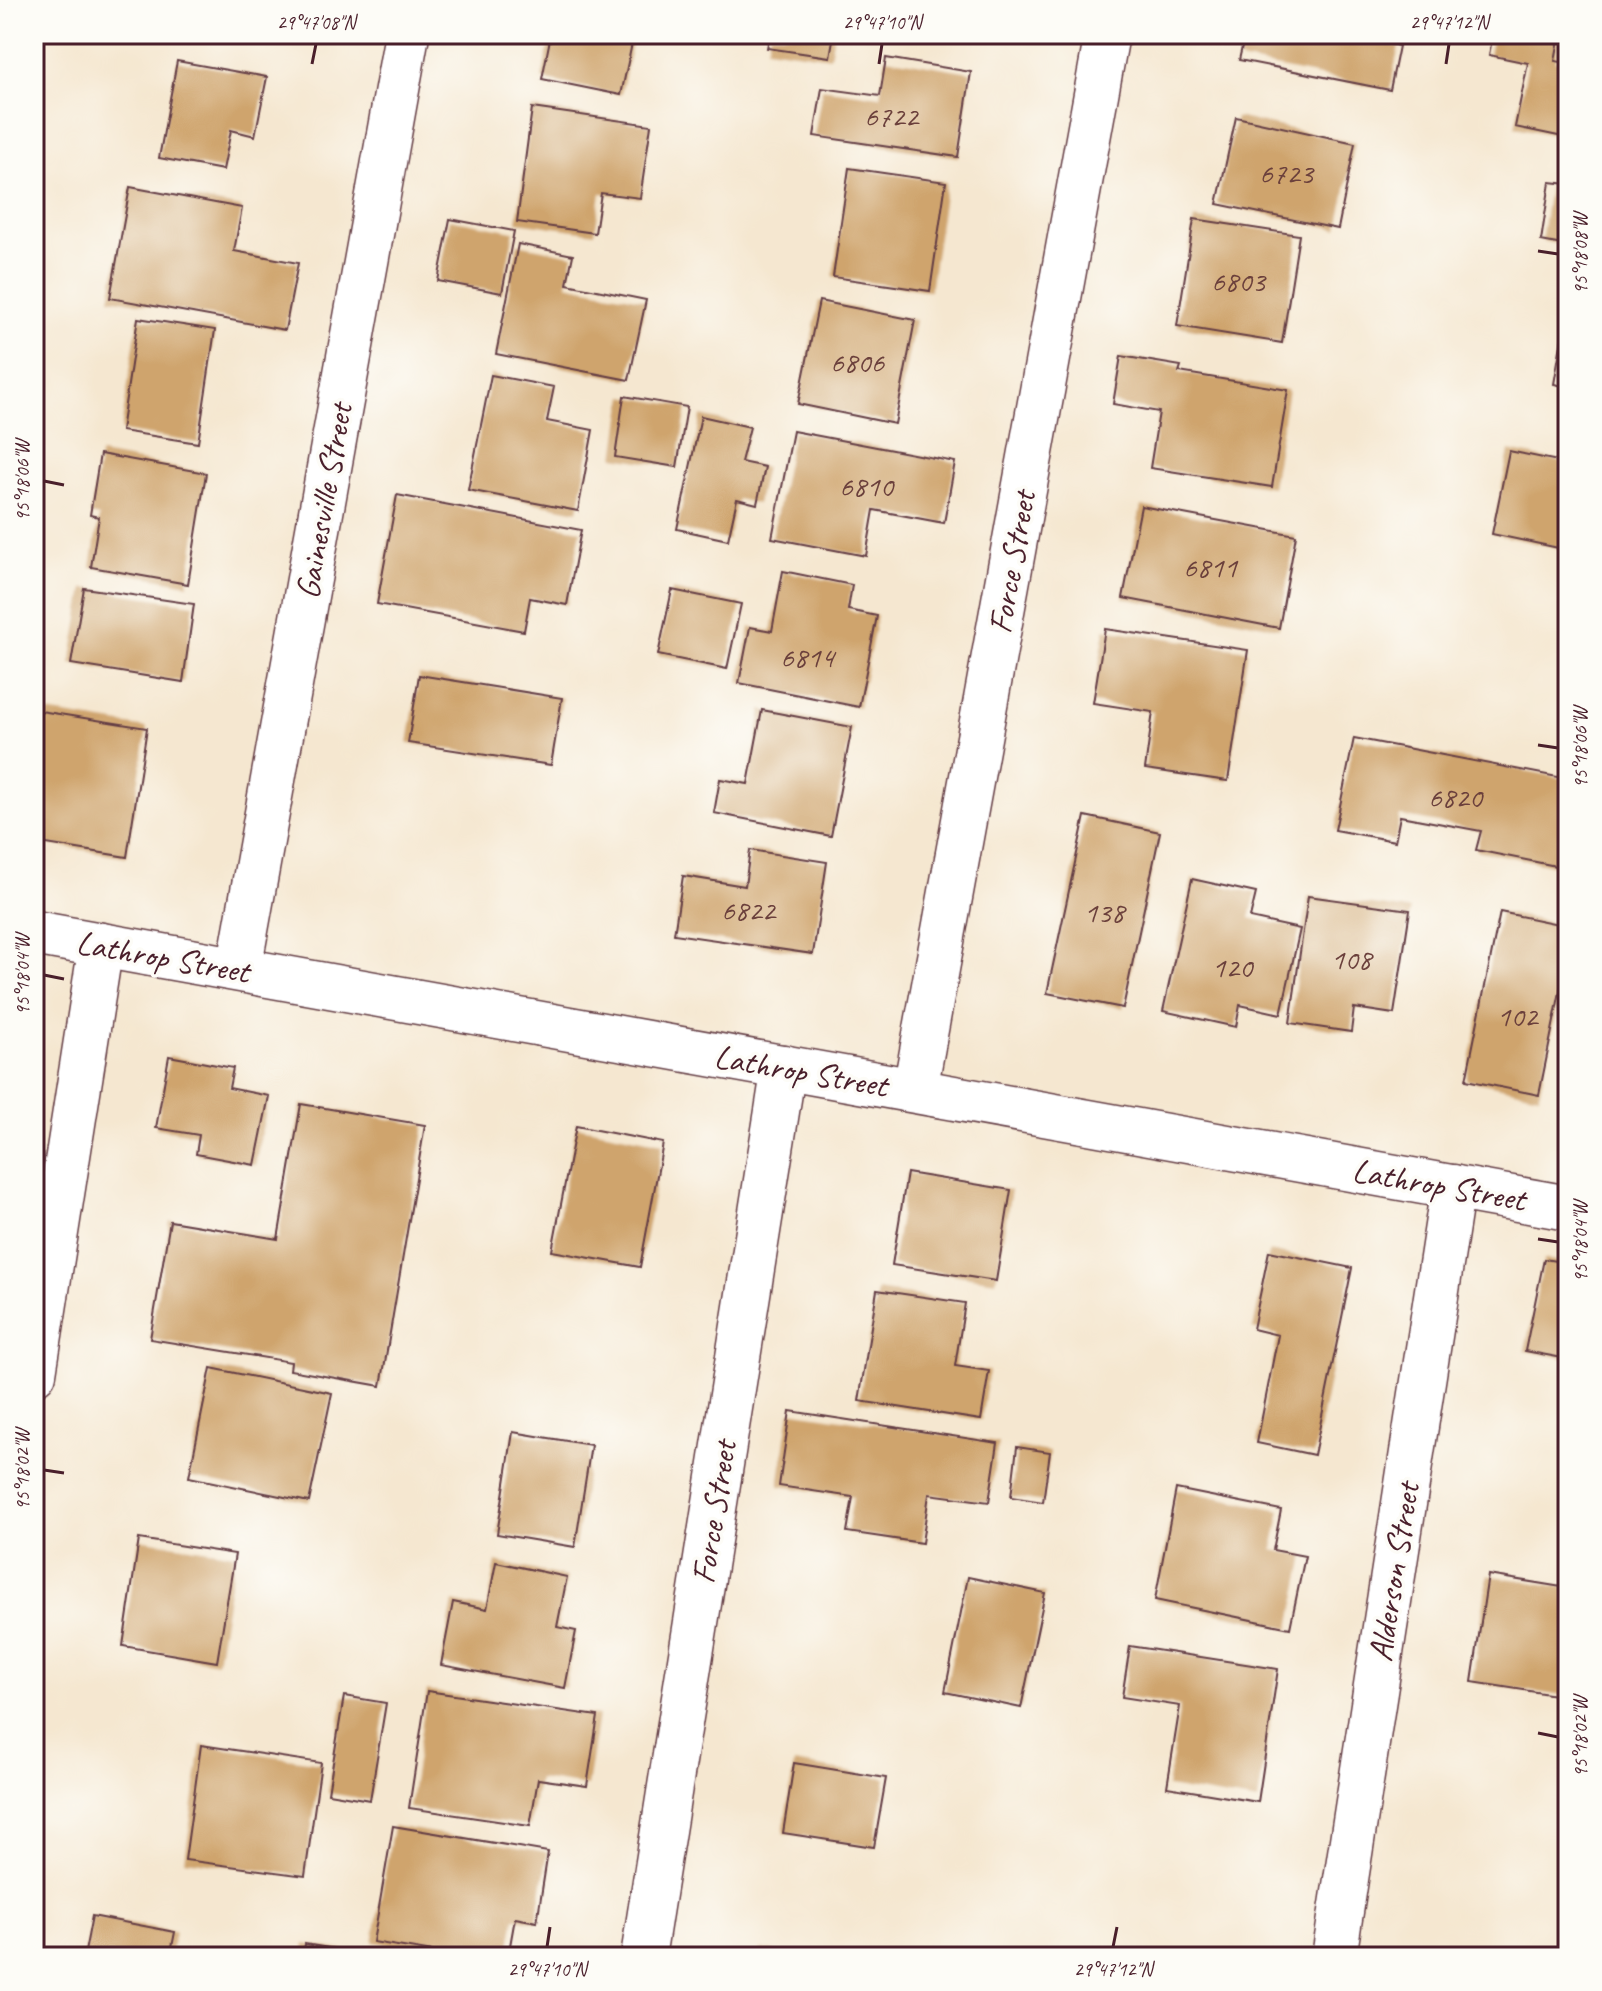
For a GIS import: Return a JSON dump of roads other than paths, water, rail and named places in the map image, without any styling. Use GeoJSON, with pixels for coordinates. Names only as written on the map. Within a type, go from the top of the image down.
{"type":"FeatureCollection","features":[{"type":"Feature","properties":{"kind":"street","name":"Gainesville Street"},"geometry":{"type":"LineString","coordinates":[[239,969],[407,34]]}},
{"type":"Feature","properties":{"kind":"street","name":"Force Street"},"geometry":{"type":"LineString","coordinates":[[915,1090],[1107,34]]}},
{"type":"Feature","properties":{"kind":"street","name":"Lathrop Street"},"geometry":{"type":"LineString","coordinates":[[34,933],[1568,1208]]}},
{"type":"Feature","properties":{"kind":"street"},"geometry":{"type":"LineString","coordinates":[[34,1373],[101,945]]}},
{"type":"Feature","properties":{"kind":"street","name":"Force Street"},"geometry":{"type":"LineString","coordinates":[[643,1957],[784,1067]]}},
{"type":"Feature","properties":{"kind":"street","name":"Alderson Street"},"geometry":{"type":"LineString","coordinates":[[1334,1957],[1453,1187]]}}]}
